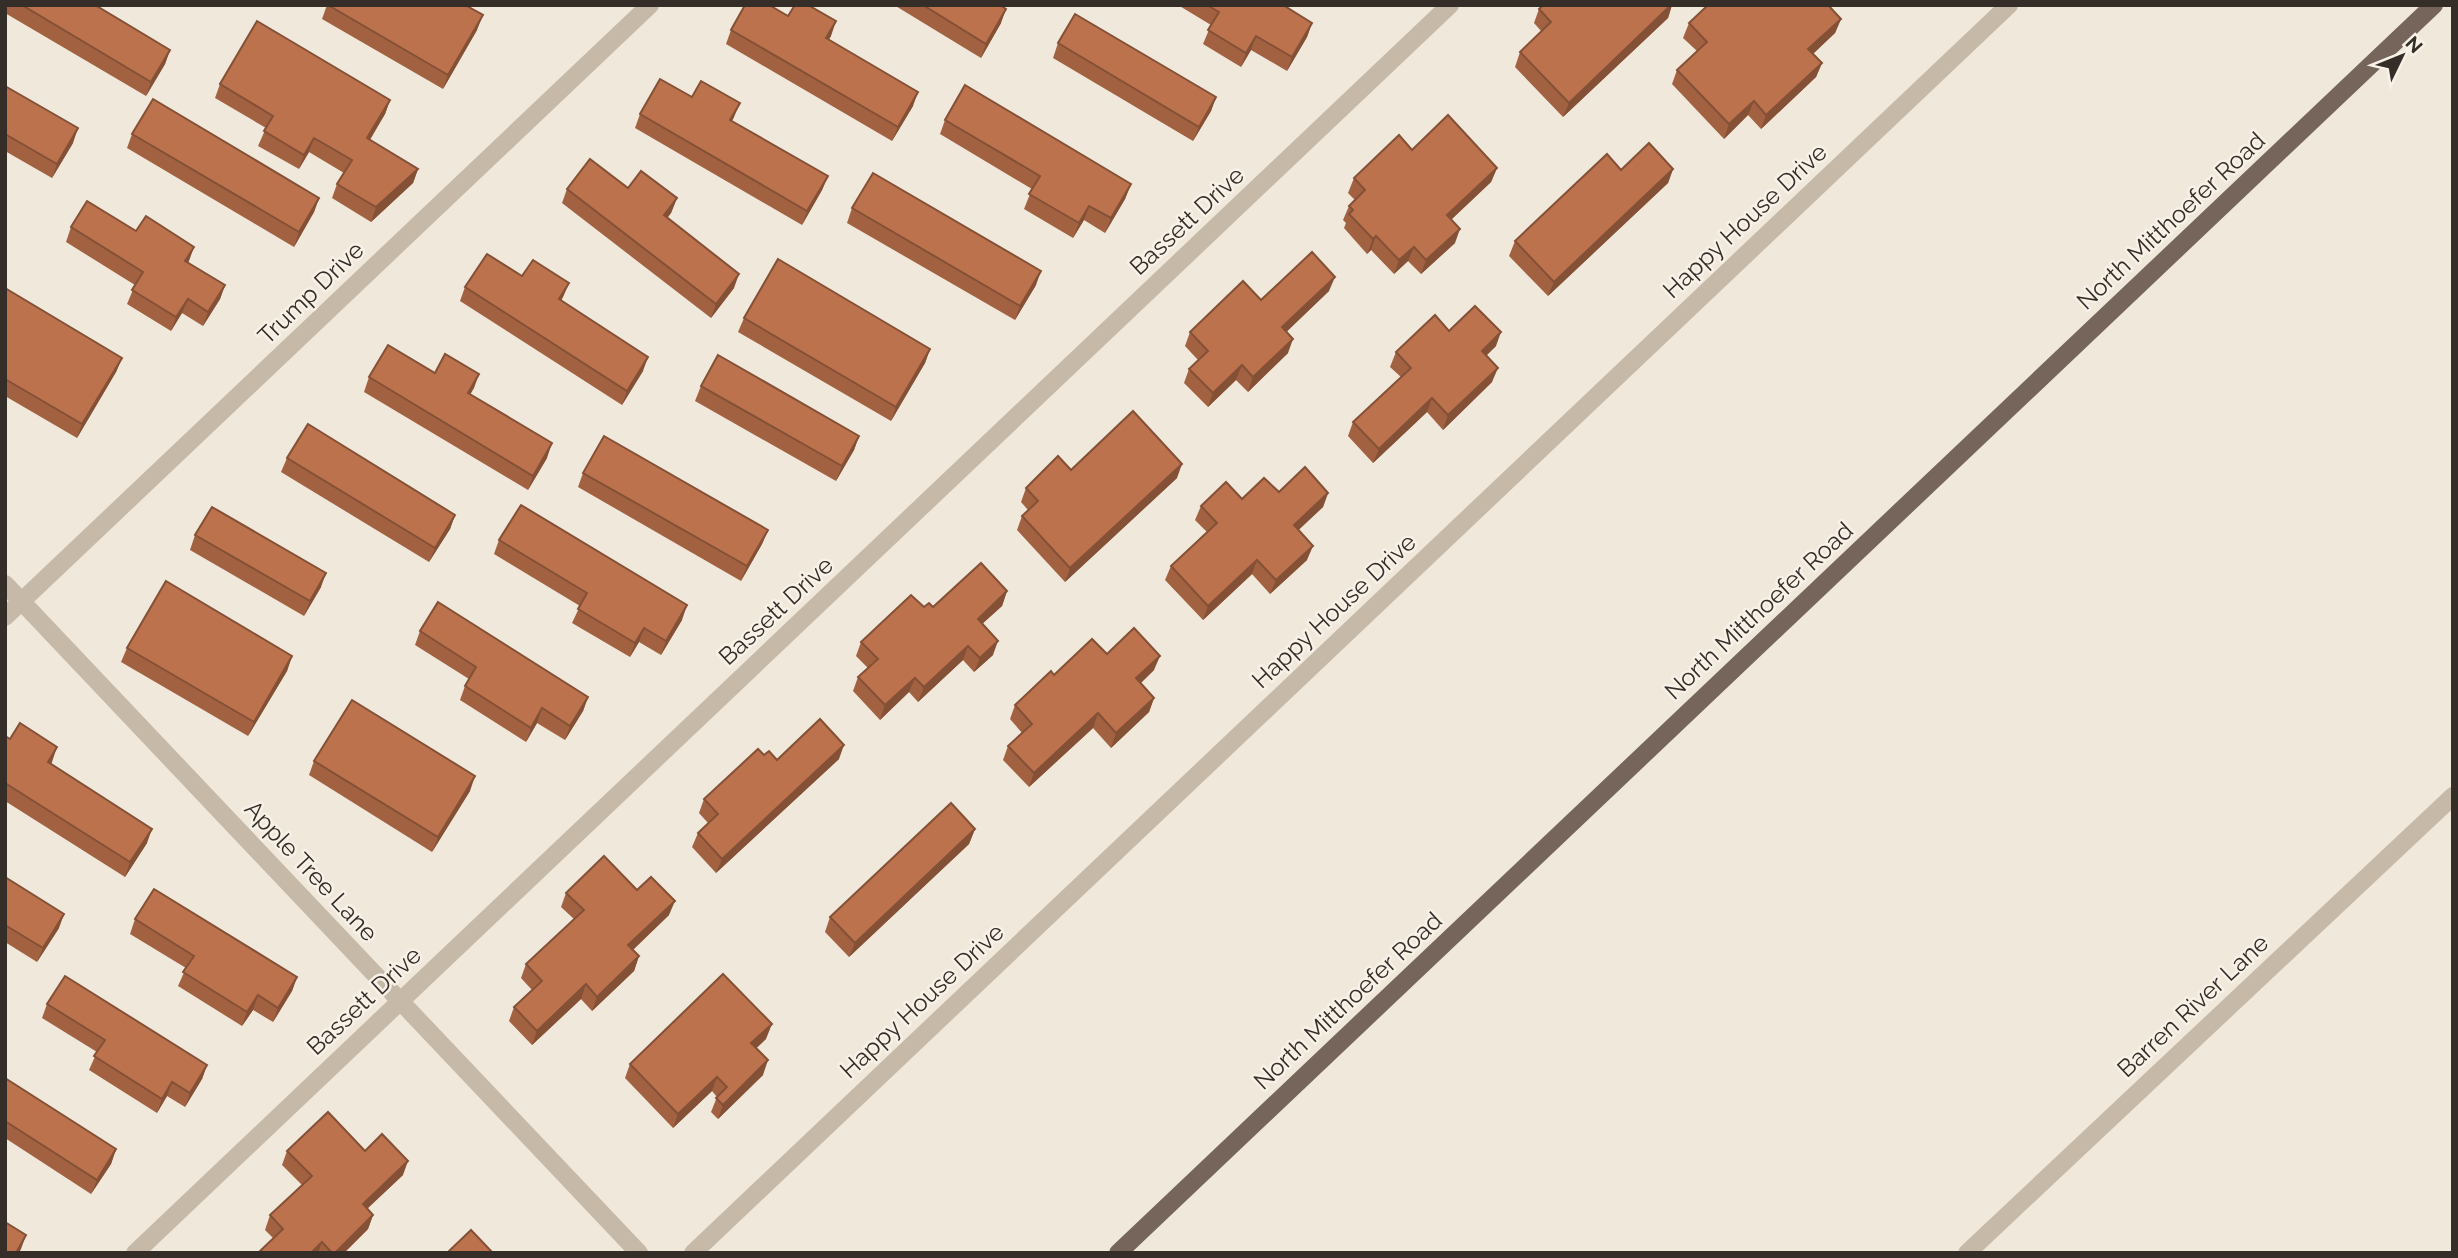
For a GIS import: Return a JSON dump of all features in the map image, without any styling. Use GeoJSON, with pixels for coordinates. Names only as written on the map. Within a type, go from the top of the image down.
{"type":"FeatureCollection","features":[{"type":"Feature","properties":{"kind":"main road","name":"North Mitthoefer Road"},"geometry":{"type":"LineString","coordinates":[[1118,1253],[2434,5]]}},
{"type":"Feature","properties":{"kind":"street","name":"Trump Drive"},"geometry":{"type":"LineString","coordinates":[[5,617],[650,5]]}},
{"type":"Feature","properties":{"kind":"street","name":"Bassett Drive"},"geometry":{"type":"LineString","coordinates":[[135,1253],[1450,5]]}},
{"type":"Feature","properties":{"kind":"street","name":"Happy House Drive"},"geometry":{"type":"LineString","coordinates":[[693,1253],[2009,5]]}},
{"type":"Feature","properties":{"kind":"street","name":"Apple Tree Lane"},"geometry":{"type":"LineString","coordinates":[[5,584],[639,1253]]}},
{"type":"Feature","properties":{"kind":"street","name":"Barren River Lane"},"geometry":{"type":"LineString","coordinates":[[1967,1253],[2453,796]]}},
{"type":"Feature","properties":{"kind":"building"},"geometry":{"type":"Polygon","coordinates":[[[22,5],[95,5],[170,50],[151,82],[22,5]]]}},
{"type":"Feature","properties":{"kind":"building"},"geometry":{"type":"Polygon","coordinates":[[[328,5],[465,5],[483,15],[448,75],[328,5]]]}},
{"type":"Feature","properties":{"kind":"building"},"geometry":{"type":"Polygon","coordinates":[[[745,5],[769,5],[788,16],[795,5],[808,5],[836,21],[826,38],[918,92],[898,127],[731,30],[745,5]]]}},
{"type":"Feature","properties":{"kind":"building"},"geometry":{"type":"Polygon","coordinates":[[[923,5],[1000,5],[1006,9],[986,44],[923,5]]]}},
{"type":"Feature","properties":{"kind":"building"},"geometry":{"type":"Polygon","coordinates":[[[1207,5],[1283,5],[1312,23],[1292,57],[1256,36],[1246,53],[1208,30],[1219,12],[1207,5]]]}},
{"type":"Feature","properties":{"kind":"building"},"geometry":{"type":"Polygon","coordinates":[[[1543,5],[1671,5],[1569,103],[1520,52],[1551,22],[1539,9],[1543,5]]]}},
{"type":"Feature","properties":{"kind":"building"},"geometry":{"type":"Polygon","coordinates":[[[1708,5],[1828,5],[1841,19],[1808,49],[1822,63],[1766,115],[1754,101],[1729,124],[1677,70],[1707,42],[1689,23],[1708,5]]]}},
{"type":"Feature","properties":{"kind":"building"},"geometry":{"type":"Polygon","coordinates":[[[1075,14],[1216,97],[1199,127],[1058,43],[1075,14]]]}},
{"type":"Feature","properties":{"kind":"building"},"geometry":{"type":"Polygon","coordinates":[[[257,21],[390,100],[367,138],[418,169],[376,207],[337,184],[352,160],[314,138],[304,155],[264,131],[273,116],[220,84],[257,21]]]}},
{"type":"Feature","properties":{"kind":"building"},"geometry":{"type":"Polygon","coordinates":[[[660,79],[692,97],[701,81],[740,103],[730,120],[828,176],[807,211],[640,114],[660,79]]]}},
{"type":"Feature","properties":{"kind":"building"},"geometry":{"type":"Polygon","coordinates":[[[965,85],[1131,184],[1111,218],[1089,206],[1079,223],[1029,194],[1040,176],[945,120],[965,85]]]}},
{"type":"Feature","properties":{"kind":"building"},"geometry":{"type":"Polygon","coordinates":[[[5,86],[78,128],[57,164],[5,134],[5,86]]]}},
{"type":"Feature","properties":{"kind":"building"},"geometry":{"type":"Polygon","coordinates":[[[153,99],[319,198],[299,232],[132,134],[153,99]]]}},
{"type":"Feature","properties":{"kind":"building"},"geometry":{"type":"Polygon","coordinates":[[[1448,115],[1497,168],[1447,215],[1460,229],[1426,260],[1414,247],[1399,260],[1376,236],[1373,239],[1349,214],[1353,210],[1349,206],[1365,190],[1354,178],[1399,135],[1412,150],[1448,115]]]}},
{"type":"Feature","properties":{"kind":"building"},"geometry":{"type":"Polygon","coordinates":[[[1649,143],[1673,169],[1554,282],[1515,241],[1607,154],[1621,170],[1649,143]]]}},
{"type":"Feature","properties":{"kind":"building"},"geometry":{"type":"Polygon","coordinates":[[[590,159],[628,188],[641,171],[677,198],[664,215],[739,274],[716,304],[567,189],[590,159]]]}},
{"type":"Feature","properties":{"kind":"building"},"geometry":{"type":"Polygon","coordinates":[[[873,173],[1041,271],[1020,306],[852,208],[873,173]]]}},
{"type":"Feature","properties":{"kind":"building"},"geometry":{"type":"Polygon","coordinates":[[[87,201],[136,231],[146,216],[194,247],[185,261],[225,285],[208,312],[188,299],[176,317],[132,290],[143,272],[71,227],[87,201]]]}},
{"type":"Feature","properties":{"kind":"building"},"geometry":{"type":"Polygon","coordinates":[[[1312,252],[1335,277],[1282,327],[1293,339],[1253,377],[1242,365],[1213,393],[1189,369],[1208,351],[1190,332],[1243,281],[1261,300],[1312,252]]]}},
{"type":"Feature","properties":{"kind":"building"},"geometry":{"type":"Polygon","coordinates":[[[487,254],[522,276],[533,260],[569,283],[559,299],[648,357],[627,391],[465,287],[487,254]]]}},
{"type":"Feature","properties":{"kind":"building"},"geometry":{"type":"Polygon","coordinates":[[[778,259],[930,349],[896,407],[744,318],[778,259]]]}},
{"type":"Feature","properties":{"kind":"building"},"geometry":{"type":"Polygon","coordinates":[[[5,288],[122,358],[82,424],[5,379],[5,288]]]}},
{"type":"Feature","properties":{"kind":"building"},"geometry":{"type":"Polygon","coordinates":[[[1475,306],[1501,332],[1482,351],[1498,368],[1448,415],[1432,398],[1379,449],[1353,422],[1411,368],[1396,352],[1435,315],[1449,331],[1475,306]]]}},
{"type":"Feature","properties":{"kind":"building"},"geometry":{"type":"Polygon","coordinates":[[[388,345],[435,373],[445,354],[479,374],[468,393],[552,443],[533,476],[369,377],[388,345]]]}},
{"type":"Feature","properties":{"kind":"building"},"geometry":{"type":"Polygon","coordinates":[[[718,355],[859,436],[842,466],[701,386],[718,355]]]}},
{"type":"Feature","properties":{"kind":"building"},"geometry":{"type":"Polygon","coordinates":[[[1133,411],[1182,464],[1070,568],[1022,516],[1038,501],[1026,488],[1058,456],[1071,470],[1133,411]]]}},
{"type":"Feature","properties":{"kind":"building"},"geometry":{"type":"Polygon","coordinates":[[[308,424],[455,515],[435,548],[287,458],[308,424]]]}},
{"type":"Feature","properties":{"kind":"building"},"geometry":{"type":"Polygon","coordinates":[[[604,436],[768,530],[747,566],[583,473],[604,436]]]}},
{"type":"Feature","properties":{"kind":"building"},"geometry":{"type":"Polygon","coordinates":[[[1305,467],[1328,493],[1294,525],[1313,546],[1276,580],[1257,560],[1208,606],[1171,566],[1217,523],[1201,506],[1226,482],[1242,499],[1264,478],[1279,492],[1305,467]]]}},
{"type":"Feature","properties":{"kind":"building"},"geometry":{"type":"Polygon","coordinates":[[[521,505],[687,605],[666,641],[644,628],[635,643],[578,609],[587,593],[499,540],[521,505]]]}},
{"type":"Feature","properties":{"kind":"building"},"geometry":{"type":"Polygon","coordinates":[[[212,507],[326,573],[310,601],[195,535],[212,507]]]}},
{"type":"Feature","properties":{"kind":"building"},"geometry":{"type":"Polygon","coordinates":[[[981,563],[1007,591],[978,619],[998,641],[980,658],[968,646],[924,687],[915,678],[885,705],[858,677],[878,659],[861,642],[911,595],[924,607],[929,603],[933,607],[981,563]]]}},
{"type":"Feature","properties":{"kind":"building"},"geometry":{"type":"Polygon","coordinates":[[[166,581],[292,656],[254,722],[127,648],[166,581]]]}},
{"type":"Feature","properties":{"kind":"building"},"geometry":{"type":"Polygon","coordinates":[[[438,602],[588,697],[570,726],[542,708],[531,728],[465,686],[476,667],[420,631],[438,602]]]}},
{"type":"Feature","properties":{"kind":"building"},"geometry":{"type":"Polygon","coordinates":[[[1134,628],[1160,656],[1136,678],[1154,698],[1116,733],[1098,713],[1034,773],[1008,746],[1032,724],[1015,705],[1051,671],[1054,675],[1092,639],[1107,654],[1134,628]]]}},
{"type":"Feature","properties":{"kind":"building"},"geometry":{"type":"Polygon","coordinates":[[[352,700],[475,776],[438,837],[314,761],[352,700]]]}},
{"type":"Feature","properties":{"kind":"building"},"geometry":{"type":"Polygon","coordinates":[[[820,719],[844,745],[722,859],[698,833],[718,814],[704,799],[758,749],[764,755],[769,751],[777,760],[820,719]]]}},
{"type":"Feature","properties":{"kind":"building"},"geometry":{"type":"Polygon","coordinates":[[[20,723],[57,747],[48,762],[152,829],[130,862],[5,783],[5,736],[10,739],[20,723]]]}},
{"type":"Feature","properties":{"kind":"building"},"geometry":{"type":"Polygon","coordinates":[[[951,803],[975,829],[855,943],[830,917],[951,803]]]}},
{"type":"Feature","properties":{"kind":"building"},"geometry":{"type":"Polygon","coordinates":[[[604,856],[637,890],[651,877],[675,901],[628,945],[639,956],[597,997],[586,984],[537,1031],[514,1007],[542,981],[526,964],[584,910],[566,893],[604,856]]]}},
{"type":"Feature","properties":{"kind":"building"},"geometry":{"type":"Polygon","coordinates":[[[5,877],[64,914],[43,948],[5,925],[5,877]]]}},
{"type":"Feature","properties":{"kind":"building"},"geometry":{"type":"Polygon","coordinates":[[[154,889],[297,977],[278,1008],[258,995],[247,1012],[183,972],[194,956],[135,919],[154,889]]]}},
{"type":"Feature","properties":{"kind":"building"},"geometry":{"type":"Polygon","coordinates":[[[723,974],[772,1024],[751,1043],[768,1060],[723,1105],[716,1098],[727,1087],[717,1077],[678,1114],[630,1064],[723,974]]]}},
{"type":"Feature","properties":{"kind":"building"},"geometry":{"type":"Polygon","coordinates":[[[65,976],[207,1065],[190,1093],[172,1082],[162,1099],[94,1056],[105,1040],[47,1004],[65,976]]]}},
{"type":"Feature","properties":{"kind":"building"},"geometry":{"type":"Polygon","coordinates":[[[5,1078],[116,1149],[97,1180],[5,1121],[5,1078]]]}},
{"type":"Feature","properties":{"kind":"building"},"geometry":{"type":"Polygon","coordinates":[[[328,1112],[365,1151],[382,1134],[408,1161],[363,1204],[373,1215],[335,1253],[322,1242],[311,1253],[258,1253],[283,1229],[270,1215],[312,1176],[287,1151],[328,1112]]]}},
{"type":"Feature","properties":{"kind":"building"},"geometry":{"type":"Polygon","coordinates":[[[5,1222],[26,1235],[16,1253],[5,1253],[5,1222]]]}},
{"type":"Feature","properties":{"kind":"building"},"geometry":{"type":"Polygon","coordinates":[[[471,1230],[493,1253],[447,1253],[471,1230]]]}}]}
